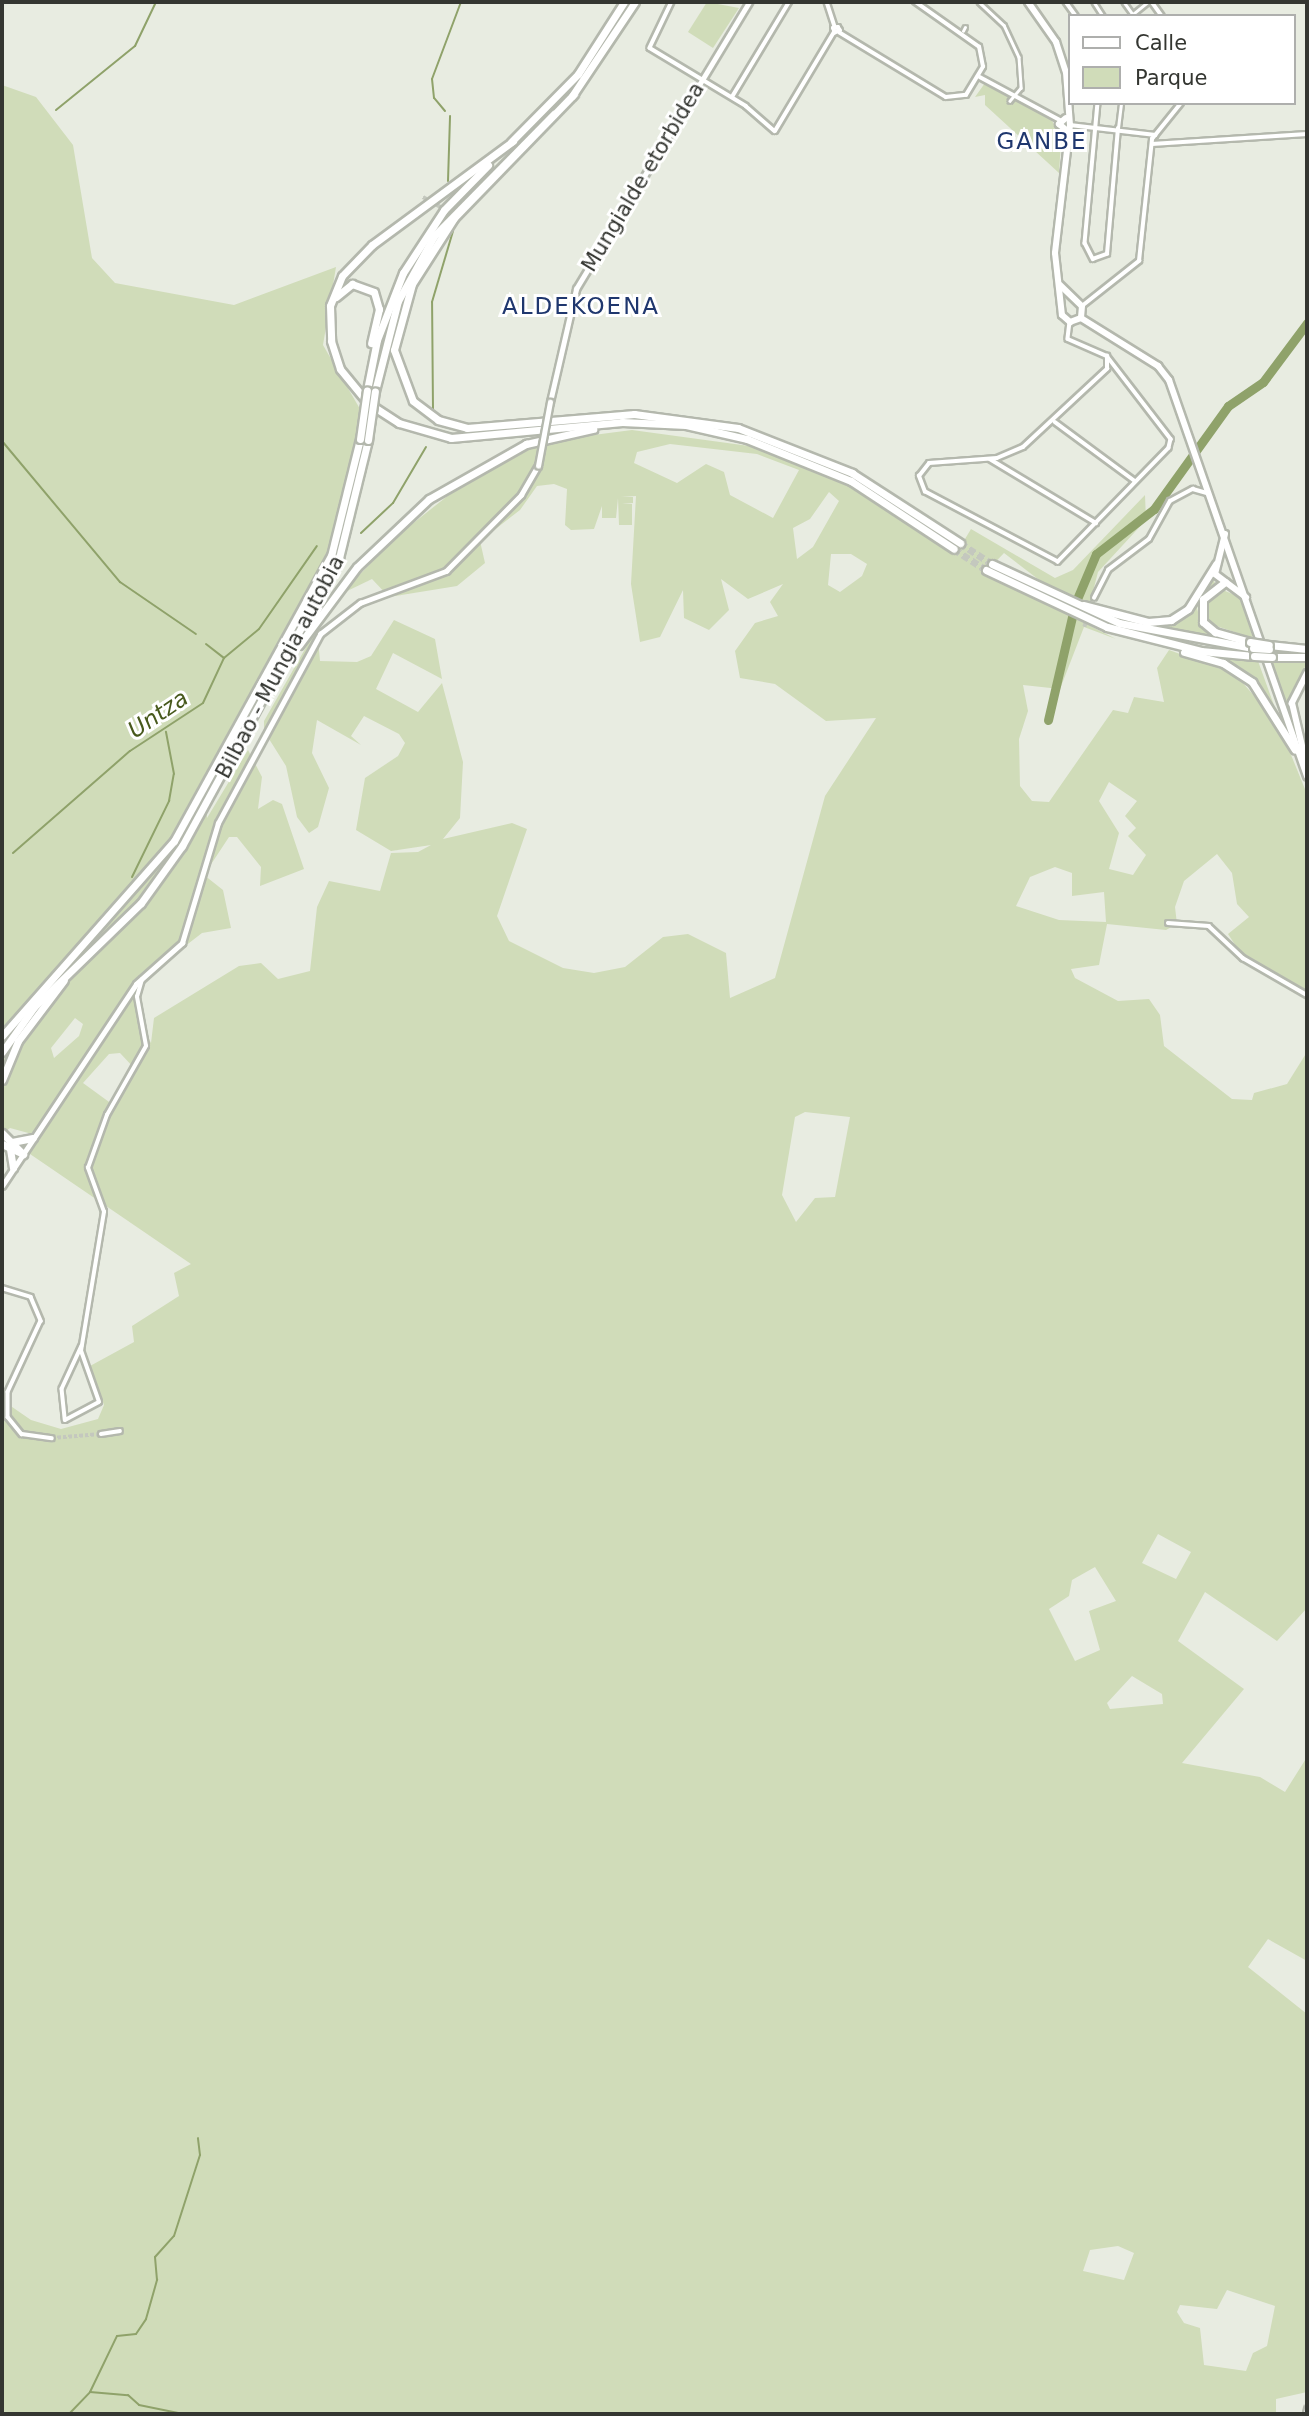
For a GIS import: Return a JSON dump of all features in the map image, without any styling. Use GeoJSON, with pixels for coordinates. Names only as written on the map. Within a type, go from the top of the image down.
{"type":"FeatureCollection","features":[{"type":"Feature","properties":{"kind":"highway","name":"Bilbao - Mungia autobia"},"geometry":{"type":"LineString","coordinates":[[371,390],[370,369],[392,298],[414,253],[444,210],[578,74],[624,2]]}},
{"type":"Feature","properties":{"kind":"highway","name":"Bilbao - Mungia autobia"},"geometry":{"type":"LineString","coordinates":[[2,1052],[34,1007],[141,902],[176,855],[279,674],[339,558],[364,439],[371,390],[398,301],[434,236],[574,94],[635,2]]}},
{"type":"Feature","properties":{"kind":"highway"},"geometry":{"type":"LineString","coordinates":[[556,428],[622,422],[693,428],[821,466],[957,546],[852,473],[738,428],[634,414],[467,428],[427,414],[402,384],[395,337],[426,259],[454,218],[574,94]]}},
{"type":"Feature","properties":{"kind":"highway"},"geometry":{"type":"LineString","coordinates":[[513,141],[356,259],[335,289],[330,326],[348,381],[399,423],[464,439],[634,418],[738,428]]}},
{"type":"Feature","properties":{"kind":"highway"},"geometry":{"type":"LineString","coordinates":[[330,326],[346,286],[363,284],[374,292],[379,309],[370,369]]}},
{"type":"Feature","properties":{"kind":"highway"},"geometry":{"type":"LineString","coordinates":[[279,674],[381,541],[478,466],[578,431],[693,428]]}},
{"type":"Feature","properties":{"kind":"highway","name":"Bilbao - Mungia autobia"},"geometry":{"type":"LineString","coordinates":[[4,1031],[131,897],[174,841],[331,556],[364,439]]}},
{"type":"Feature","properties":{"kind":"highway"},"geometry":{"type":"LineString","coordinates":[[1037,589],[1161,623],[1188,609],[1217,563]]}},
{"type":"Feature","properties":{"kind":"highway"},"geometry":{"type":"LineString","coordinates":[[1295,750],[1268,700],[1243,674],[1107,627],[989,567],[1118,623],[1307,657]]}},
{"type":"Feature","properties":{"kind":"highway"},"geometry":{"type":"LineString","coordinates":[[1226,582],[1203,598],[1203,622],[1214,632],[1252,649]]}},
{"type":"Feature","properties":{"kind":"highway"},"geometry":{"type":"LineString","coordinates":[[1107,627],[1201,651],[1307,649]]}},
{"type":"Feature","properties":{"kind":"highway"},"geometry":{"type":"LineString","coordinates":[[2,1080],[28,1024],[93,948]]}},
{"type":"Feature","properties":{"kind":"highway"},"geometry":{"type":"LineString","coordinates":[[2,1133],[11,1146],[13,1168]]}},
{"type":"Feature","properties":{"kind":"highway"},"geometry":{"type":"LineString","coordinates":[[11,1146],[33,1138]]}},
{"type":"Feature","properties":{"kind":"highway"},"geometry":{"type":"LineString","coordinates":[[2,1144],[23,1154]]}},
{"type":"Feature","properties":{"kind":"main road"},"geometry":{"type":"LineString","coordinates":[[1028,2],[1063,60],[1065,123],[1057,280],[1062,310],[1070,322],[1081,318]]}},
{"type":"Feature","properties":{"kind":"main road"},"geometry":{"type":"LineString","coordinates":[[1057,280],[1082,306],[1081,318]]}},
{"type":"Feature","properties":{"kind":"main road"},"geometry":{"type":"LineString","coordinates":[[1062,310],[1075,301]]}},
{"type":"Feature","properties":{"kind":"main road"},"geometry":{"type":"LineString","coordinates":[[1081,318],[1162,369],[1225,532],[1295,750],[1307,777]]}},
{"type":"Feature","properties":{"kind":"main road"},"geometry":{"type":"LineString","coordinates":[[1225,532],[1214,574],[1248,600]]}},
{"type":"Feature","properties":{"kind":"main road"},"geometry":{"type":"LineString","coordinates":[[1217,563],[1236,565]]}},
{"type":"Feature","properties":{"kind":"main road"},"geometry":{"type":"LineString","coordinates":[[1226,582],[1236,565]]}},
{"type":"Feature","properties":{"kind":"main road"},"geometry":{"type":"LineString","coordinates":[[1307,673],[1294,692],[1292,712],[1307,767]]}},
{"type":"Feature","properties":{"kind":"street"},"geometry":{"type":"LineString","coordinates":[[672,2],[649,45],[732,97],[775,131],[837,32]]}},
{"type":"Feature","properties":{"kind":"street","name":"Mungialde etorbidea"},"geometry":{"type":"LineString","coordinates":[[143,975],[187,934],[218,823],[320,634],[360,603],[446,571],[521,495],[538,466],[572,297],[749,2]]}},
{"type":"Feature","properties":{"kind":"street"},"geometry":{"type":"LineString","coordinates":[[732,97],[789,2]]}},
{"type":"Feature","properties":{"kind":"street"},"geometry":{"type":"LineString","coordinates":[[829,3],[837,32],[946,97],[966,95],[980,77],[982,52],[964,29],[915,2]]}},
{"type":"Feature","properties":{"kind":"street"},"geometry":{"type":"LineString","coordinates":[[979,2],[1004,24],[1019,57],[1021,88],[1010,101]]}},
{"type":"Feature","properties":{"kind":"street"},"geometry":{"type":"LineString","coordinates":[[1134,14],[1150,2]]}},
{"type":"Feature","properties":{"kind":"street"},"geometry":{"type":"LineString","coordinates":[[980,77],[1065,123],[1155,135]]}},
{"type":"Feature","properties":{"kind":"street"},"geometry":{"type":"LineString","coordinates":[[1098,105],[1084,251],[1096,260],[1108,250],[1121,105]]}},
{"type":"Feature","properties":{"kind":"street"},"geometry":{"type":"LineString","coordinates":[[1082,306],[1139,261],[1152,144],[1155,135],[1179,105]]}},
{"type":"Feature","properties":{"kind":"street"},"geometry":{"type":"LineString","coordinates":[[1152,144],[1307,134]]}},
{"type":"Feature","properties":{"kind":"street"},"geometry":{"type":"LineString","coordinates":[[1070,322],[1072,342],[1107,356],[1168,435],[1169,448],[1135,481],[1065,559],[1054,561],[920,487],[929,463],[988,457],[1023,447],[1055,422],[1107,369],[1107,356]]}},
{"type":"Feature","properties":{"kind":"street"},"geometry":{"type":"LineString","coordinates":[[1055,422],[1135,481]]}},
{"type":"Feature","properties":{"kind":"street"},"geometry":{"type":"LineString","coordinates":[[1094,598],[1108,570],[1149,539],[1170,501],[1193,489],[1201,479],[1197,454]]}},
{"type":"Feature","properties":{"kind":"street"},"geometry":{"type":"LineString","coordinates":[[988,457],[1096,523]]}},
{"type":"Feature","properties":{"kind":"street"},"geometry":{"type":"LineString","coordinates":[[1193,489],[1205,491],[1215,506]]}},
{"type":"Feature","properties":{"kind":"street"},"geometry":{"type":"LineString","coordinates":[[1168,923],[1209,926],[1243,958],[1307,995]]}},
{"type":"Feature","properties":{"kind":"street"},"geometry":{"type":"LineString","coordinates":[[2,1186],[143,975]]}},
{"type":"Feature","properties":{"kind":"street"},"geometry":{"type":"LineString","coordinates":[[82,1346],[99,1402],[65,1420],[62,1390],[82,1346],[104,1212],[88,1168],[107,1115],[146,1046],[137,997],[143,975]]}},
{"type":"Feature","properties":{"kind":"street"},"geometry":{"type":"LineString","coordinates":[[2,1288],[31,1297],[41,1321],[8,1392],[8,1418],[22,1434],[52,1438]]}},
{"type":"Feature","properties":{"kind":"street"},"geometry":{"type":"LineString","coordinates":[[102,1434],[120,1431]]}},
{"type":"Feature","properties":{"kind":"green space"},"geometry":{"type":"Polygon","coordinates":[[[707,2],[739,8],[713,48],[688,32],[707,2]]]}},
{"type":"Feature","properties":{"kind":"green space"},"geometry":{"type":"Polygon","coordinates":[[[985,83],[1051,118],[1061,141],[1059,173],[985,105],[985,95],[975,97],[985,83]]]}},
{"type":"Feature","properties":{"kind":"green space"},"geometry":{"type":"Polygon","coordinates":[[[2,85],[36,97],[73,145],[92,258],[115,283],[234,305],[336,267],[323,345],[360,409],[352,473],[324,564],[205,780],[207,818],[248,750],[262,777],[258,809],[273,800],[282,804],[304,869],[260,886],[261,867],[237,837],[229,837],[204,875],[223,890],[231,928],[202,933],[144,978],[138,1017],[151,1043],[154,1018],[239,966],[261,963],[278,979],[310,971],[317,907],[329,881],[380,891],[391,853],[418,852],[431,845],[391,851],[356,830],[365,778],[398,756],[405,743],[399,734],[364,716],[351,736],[361,745],[317,720],[312,753],[329,788],[318,827],[309,833],[297,817],[286,766],[264,731],[264,721],[317,628],[320,661],[357,662],[371,656],[394,620],[435,639],[442,679],[393,653],[376,689],[418,712],[442,683],[463,762],[460,818],[443,839],[512,823],[527,829],[497,916],[509,941],[563,968],[594,973],[625,967],[663,937],[688,934],[726,953],[730,998],[775,978],[825,796],[876,718],[826,721],[775,684],[740,678],[735,651],[755,623],[778,616],[770,602],[783,584],[748,599],[721,579],[729,610],[709,630],[684,618],[683,590],[660,637],[640,642],[631,584],[636,496],[621,497],[633,497],[633,503],[622,504],[632,504],[632,525],[619,525],[618,498],[616,518],[602,518],[602,506],[594,529],[571,530],[565,525],[567,489],[554,484],[537,486],[520,510],[480,541],[485,563],[457,586],[389,597],[372,579],[341,594],[397,536],[469,479],[547,441],[632,430],[764,448],[863,492],[956,554],[971,529],[1055,578],[1073,570],[1145,495],[1146,520],[1098,572],[1090,603],[1047,586],[1004,553],[985,573],[1116,639],[1084,627],[1060,689],[1023,685],[1028,711],[1019,739],[1020,786],[1032,801],[1049,802],[1113,710],[1128,713],[1134,697],[1164,702],[1157,668],[1169,650],[1235,674],[1278,723],[1307,794],[1307,999],[1249,966],[1228,934],[1249,917],[1237,904],[1232,873],[1217,854],[1184,881],[1175,907],[1177,924],[1166,930],[1107,924],[1099,965],[1071,969],[1075,978],[1118,1001],[1149,999],[1160,1015],[1164,1046],[1232,1099],[1252,1100],[1254,1093],[1287,1084],[1307,1052],[1307,1608],[1277,1641],[1205,1592],[1178,1641],[1244,1689],[1182,1763],[1260,1777],[1285,1792],[1307,1757],[1307,1961],[1268,1939],[1248,1967],[1307,2014],[1307,2392],[1276,2399],[1276,2414],[2,2414],[2,1400],[31,1420],[61,1429],[98,1419],[104,1405],[90,1366],[134,1342],[132,1326],[179,1296],[174,1273],[191,1264],[30,1154],[32,1134],[10,1128],[2,1134],[2,85]],[[670,444],[637,452],[634,463],[677,483],[706,464],[724,472],[730,495],[773,518],[799,470],[757,454],[670,444]],[[829,492],[810,519],[793,528],[797,559],[813,547],[839,501],[829,492]],[[831,554],[828,585],[840,592],[862,576],[867,564],[851,554],[831,554]],[[1109,782],[1099,801],[1119,833],[1109,869],[1133,875],[1146,855],[1128,836],[1136,828],[1125,816],[1137,801],[1109,782]],[[1055,867],[1030,877],[1016,906],[1059,920],[1106,922],[1104,892],[1072,896],[1072,873],[1055,867]],[[75,1018],[51,1048],[54,1058],[79,1036],[83,1024],[75,1018]],[[120,1053],[109,1054],[83,1083],[116,1107],[135,1069],[120,1053]],[[805,1112],[795,1117],[782,1195],[796,1222],[815,1198],[835,1197],[850,1117],[805,1112]],[[1158,1534],[1142,1563],[1176,1579],[1191,1552],[1158,1534]],[[1095,1567],[1072,1580],[1069,1596],[1049,1609],[1075,1661],[1100,1650],[1089,1611],[1116,1601],[1095,1567]],[[1132,1676],[1107,1703],[1110,1709],[1163,1704],[1162,1694],[1132,1676]],[[1118,2246],[1090,2250],[1083,2271],[1124,2280],[1134,2253],[1118,2246]],[[1227,2290],[1217,2309],[1180,2305],[1177,2312],[1184,2323],[1200,2328],[1204,2365],[1246,2371],[1253,2353],[1267,2346],[1275,2306],[1227,2290]]]}},
{"type":"Feature","properties":{"kind":"green space"},"geometry":{"type":"Polygon","coordinates":[[[1212,577],[1215,583],[1197,608],[1201,624],[1243,643],[1136,623],[1173,622],[1212,577]]]}},
{"type":"Feature","properties":{"kind":"green space"},"geometry":{"type":"Polygon","coordinates":[[[1218,588],[1242,598],[1253,638],[1207,623],[1203,609],[1218,588]]]}},
{"type":"Feature","properties":{"kind":"green space"},"geometry":{"type":"Polygon","coordinates":[[[1203,655],[1258,661],[1275,708],[1254,678],[1203,655]]]}},
{"type":"Feature","properties":{"kind":"green space"},"geometry":{"type":"Polygon","coordinates":[[[1307,662],[1289,702],[1295,737],[1270,663],[1307,662]]]}},
{"type":"Feature","properties":{"kind":"waterway"},"geometry":{"type":"LineString","coordinates":[[56,110],[135,46],[156,2]]}},
{"type":"Feature","properties":{"kind":"waterway","name":"Untza"},"geometry":{"type":"LineString","coordinates":[[445,111],[434,98],[432,79],[461,2]]}},
{"type":"Feature","properties":{"kind":"waterway","name":"Untza"},"geometry":{"type":"LineString","coordinates":[[448,181],[450,116]]}},
{"type":"Feature","properties":{"kind":"waterway","name":"Untza"},"geometry":{"type":"LineString","coordinates":[[433,409],[432,302],[453,231]]}},
{"type":"Feature","properties":{"kind":"waterway"},"geometry":{"type":"LineString","coordinates":[[1077,599],[1096,554],[1154,509],[1228,406],[1263,382],[1307,323]]}},
{"type":"Feature","properties":{"kind":"waterway"},"geometry":{"type":"LineString","coordinates":[[2,441],[120,582],[196,634]]}},
{"type":"Feature","properties":{"kind":"waterway","name":"Untza"},"geometry":{"type":"LineString","coordinates":[[361,533],[393,503],[426,447]]}},
{"type":"Feature","properties":{"kind":"waterway","name":"Untza"},"geometry":{"type":"LineString","coordinates":[[13,853],[130,751],[203,703],[224,658],[259,629],[317,546]]}},
{"type":"Feature","properties":{"kind":"waterway"},"geometry":{"type":"LineString","coordinates":[[1048,720],[1072,617]]}},
{"type":"Feature","properties":{"kind":"waterway"},"geometry":{"type":"LineString","coordinates":[[206,644],[224,658]]}},
{"type":"Feature","properties":{"kind":"waterway"},"geometry":{"type":"LineString","coordinates":[[132,877],[169,801],[174,774],[166,732]]}},
{"type":"Feature","properties":{"kind":"waterway"},"geometry":{"type":"LineString","coordinates":[[69,2414],[90,2392],[117,2336],[136,2334],[146,2319],[157,2280],[155,2257],[174,2236],[200,2155],[198,2138]]}},
{"type":"Feature","properties":{"kind":"waterway"},"geometry":{"type":"LineString","coordinates":[[90,2392],[128,2395],[139,2405],[183,2414]]}},
{"type":"Feature","properties":{"kind":"tunnel"},"geometry":{"type":"LineString","coordinates":[[423,197],[460,218]]}},
{"type":"Feature","properties":{"kind":"tunnel"},"geometry":{"type":"LineString","coordinates":[[960,543],[992,564]]}},
{"type":"Feature","properties":{"kind":"tunnel"},"geometry":{"type":"LineString","coordinates":[[954,549],[986,570]]}},
{"type":"Feature","properties":{"kind":"tunnel"},"geometry":{"type":"LineString","coordinates":[[1084,627],[1094,598]]}},
{"type":"Feature","properties":{"kind":"tunnel"},"geometry":{"type":"LineString","coordinates":[[52,1438],[101,1434]]}},
{"type":"Feature","properties":{"kind":"district","name":"GANBE"},"geometry":{"type":"Point","coordinates":[1042,141]}},
{"type":"Feature","properties":{"kind":"district","name":"ALDEKOENA"},"geometry":{"type":"Point","coordinates":[581,306]}}]}
